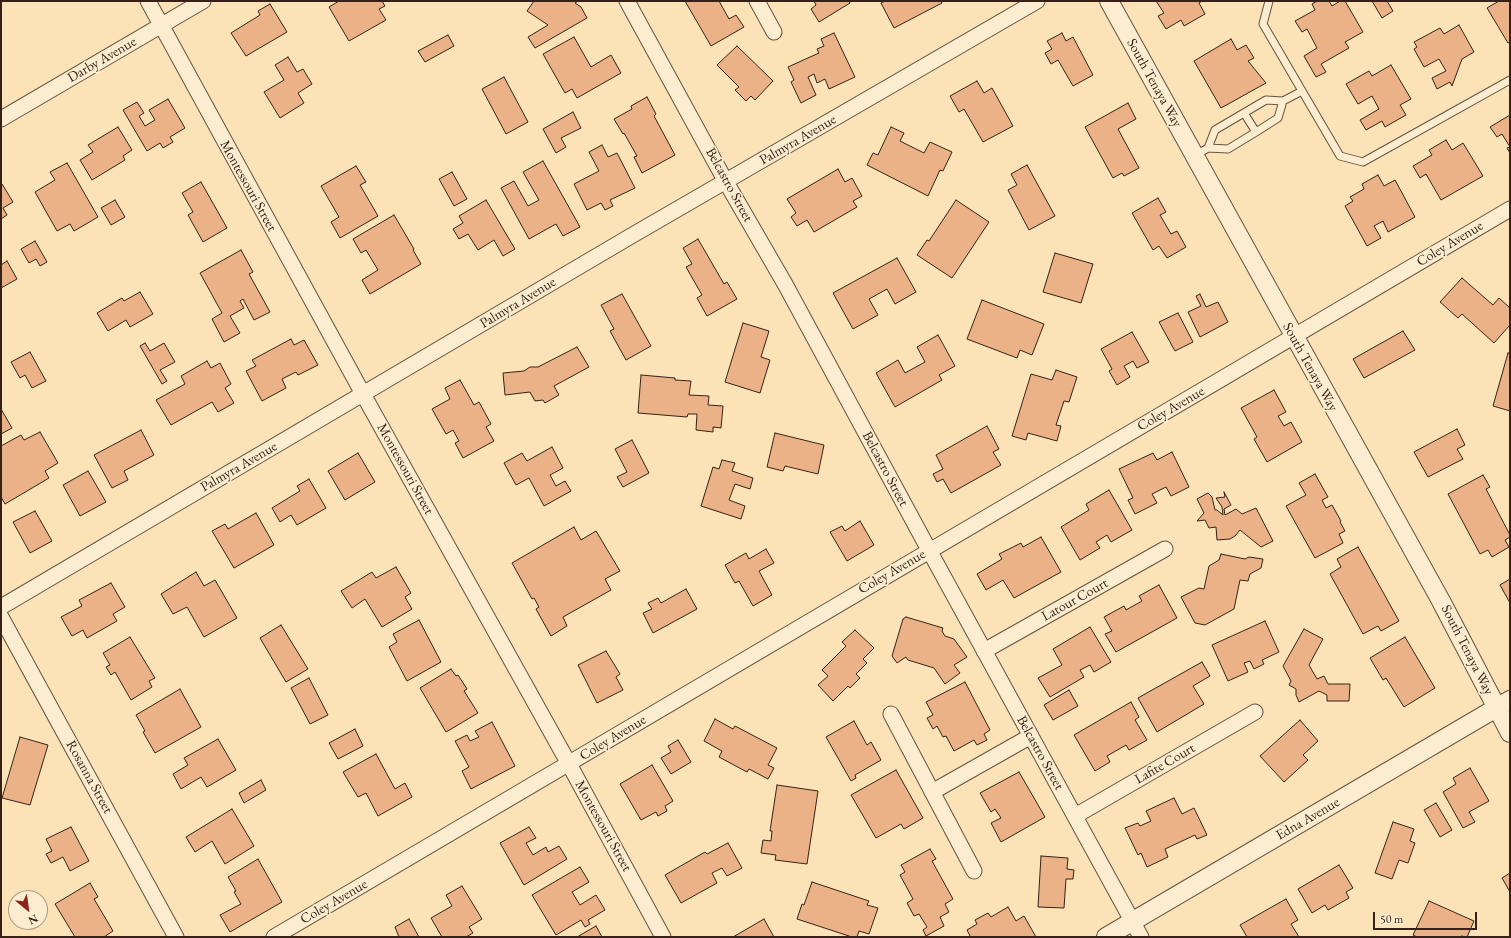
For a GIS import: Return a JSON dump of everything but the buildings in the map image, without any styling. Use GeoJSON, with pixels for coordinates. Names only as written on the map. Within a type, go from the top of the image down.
{"type":"FeatureCollection","features":[{"type":"Feature","properties":{"kind":"street","name":"Montessouri Street"},"geometry":{"type":"LineString","coordinates":[[148,1],[363,394],[664,937]]}},
{"type":"Feature","properties":{"kind":"street","name":"Darby Avenue"},"geometry":{"type":"LineString","coordinates":[[1,119],[203,1]]}},
{"type":"Feature","properties":{"kind":"street","name":"Belcastro Street"},"geometry":{"type":"LineString","coordinates":[[627,1],[726,182],[785,284],[1141,937]]}},
{"type":"Feature","properties":{"kind":"street"},"geometry":{"type":"LineString","coordinates":[[757,1],[774,32]]}},
{"type":"Feature","properties":{"kind":"street","name":"Palmyra Avenue"},"geometry":{"type":"LineString","coordinates":[[1,607],[1037,1]]}},
{"type":"Feature","properties":{"kind":"street","name":"South Tenaya Way"},"geometry":{"type":"LineString","coordinates":[[1109,1],[1201,152],[1294,337],[1441,601],[1503,704],[1510,733]]}},
{"type":"Feature","properties":{"kind":"street","name":"Coley Avenue"},"geometry":{"type":"LineString","coordinates":[[274,937],[1510,209]]}},
{"type":"Feature","properties":{"kind":"street","name":"Latour Court"},"geometry":{"type":"LineString","coordinates":[[984,651],[1165,549]]}},
{"type":"Feature","properties":{"kind":"street","name":"Rosanna Street"},"geometry":{"type":"LineString","coordinates":[[1,617],[176,937]]}},
{"type":"Feature","properties":{"kind":"street","name":"Edna Avenue"},"geometry":{"type":"LineString","coordinates":[[1106,937],[1503,704]]}},
{"type":"Feature","properties":{"kind":"street","name":"Lafite Court"},"geometry":{"type":"LineString","coordinates":[[1074,816],[1255,712]]}},
{"type":"Feature","properties":{"kind":"street"},"geometry":{"type":"LineString","coordinates":[[891,714],[974,871]]}},
{"type":"Feature","properties":{"kind":"street"},"geometry":{"type":"LineString","coordinates":[[932,792],[1031,736]]}},
{"type":"Feature","properties":{"kind":"lane"},"geometry":{"type":"LineString","coordinates":[[1269,1],[1263,24],[1340,156],[1363,162],[1510,80]]}},
{"type":"Feature","properties":{"kind":"lane"},"geometry":{"type":"LineString","coordinates":[[1201,152],[1215,130],[1266,100],[1283,102],[1302,91]]}},
{"type":"Feature","properties":{"kind":"lane"},"geometry":{"type":"LineString","coordinates":[[1201,152],[1228,149],[1256,132],[1278,118],[1283,102]]}},
{"type":"Feature","properties":{"kind":"lane"},"geometry":{"type":"LineString","coordinates":[[1244,113],[1256,132]]}}]}
